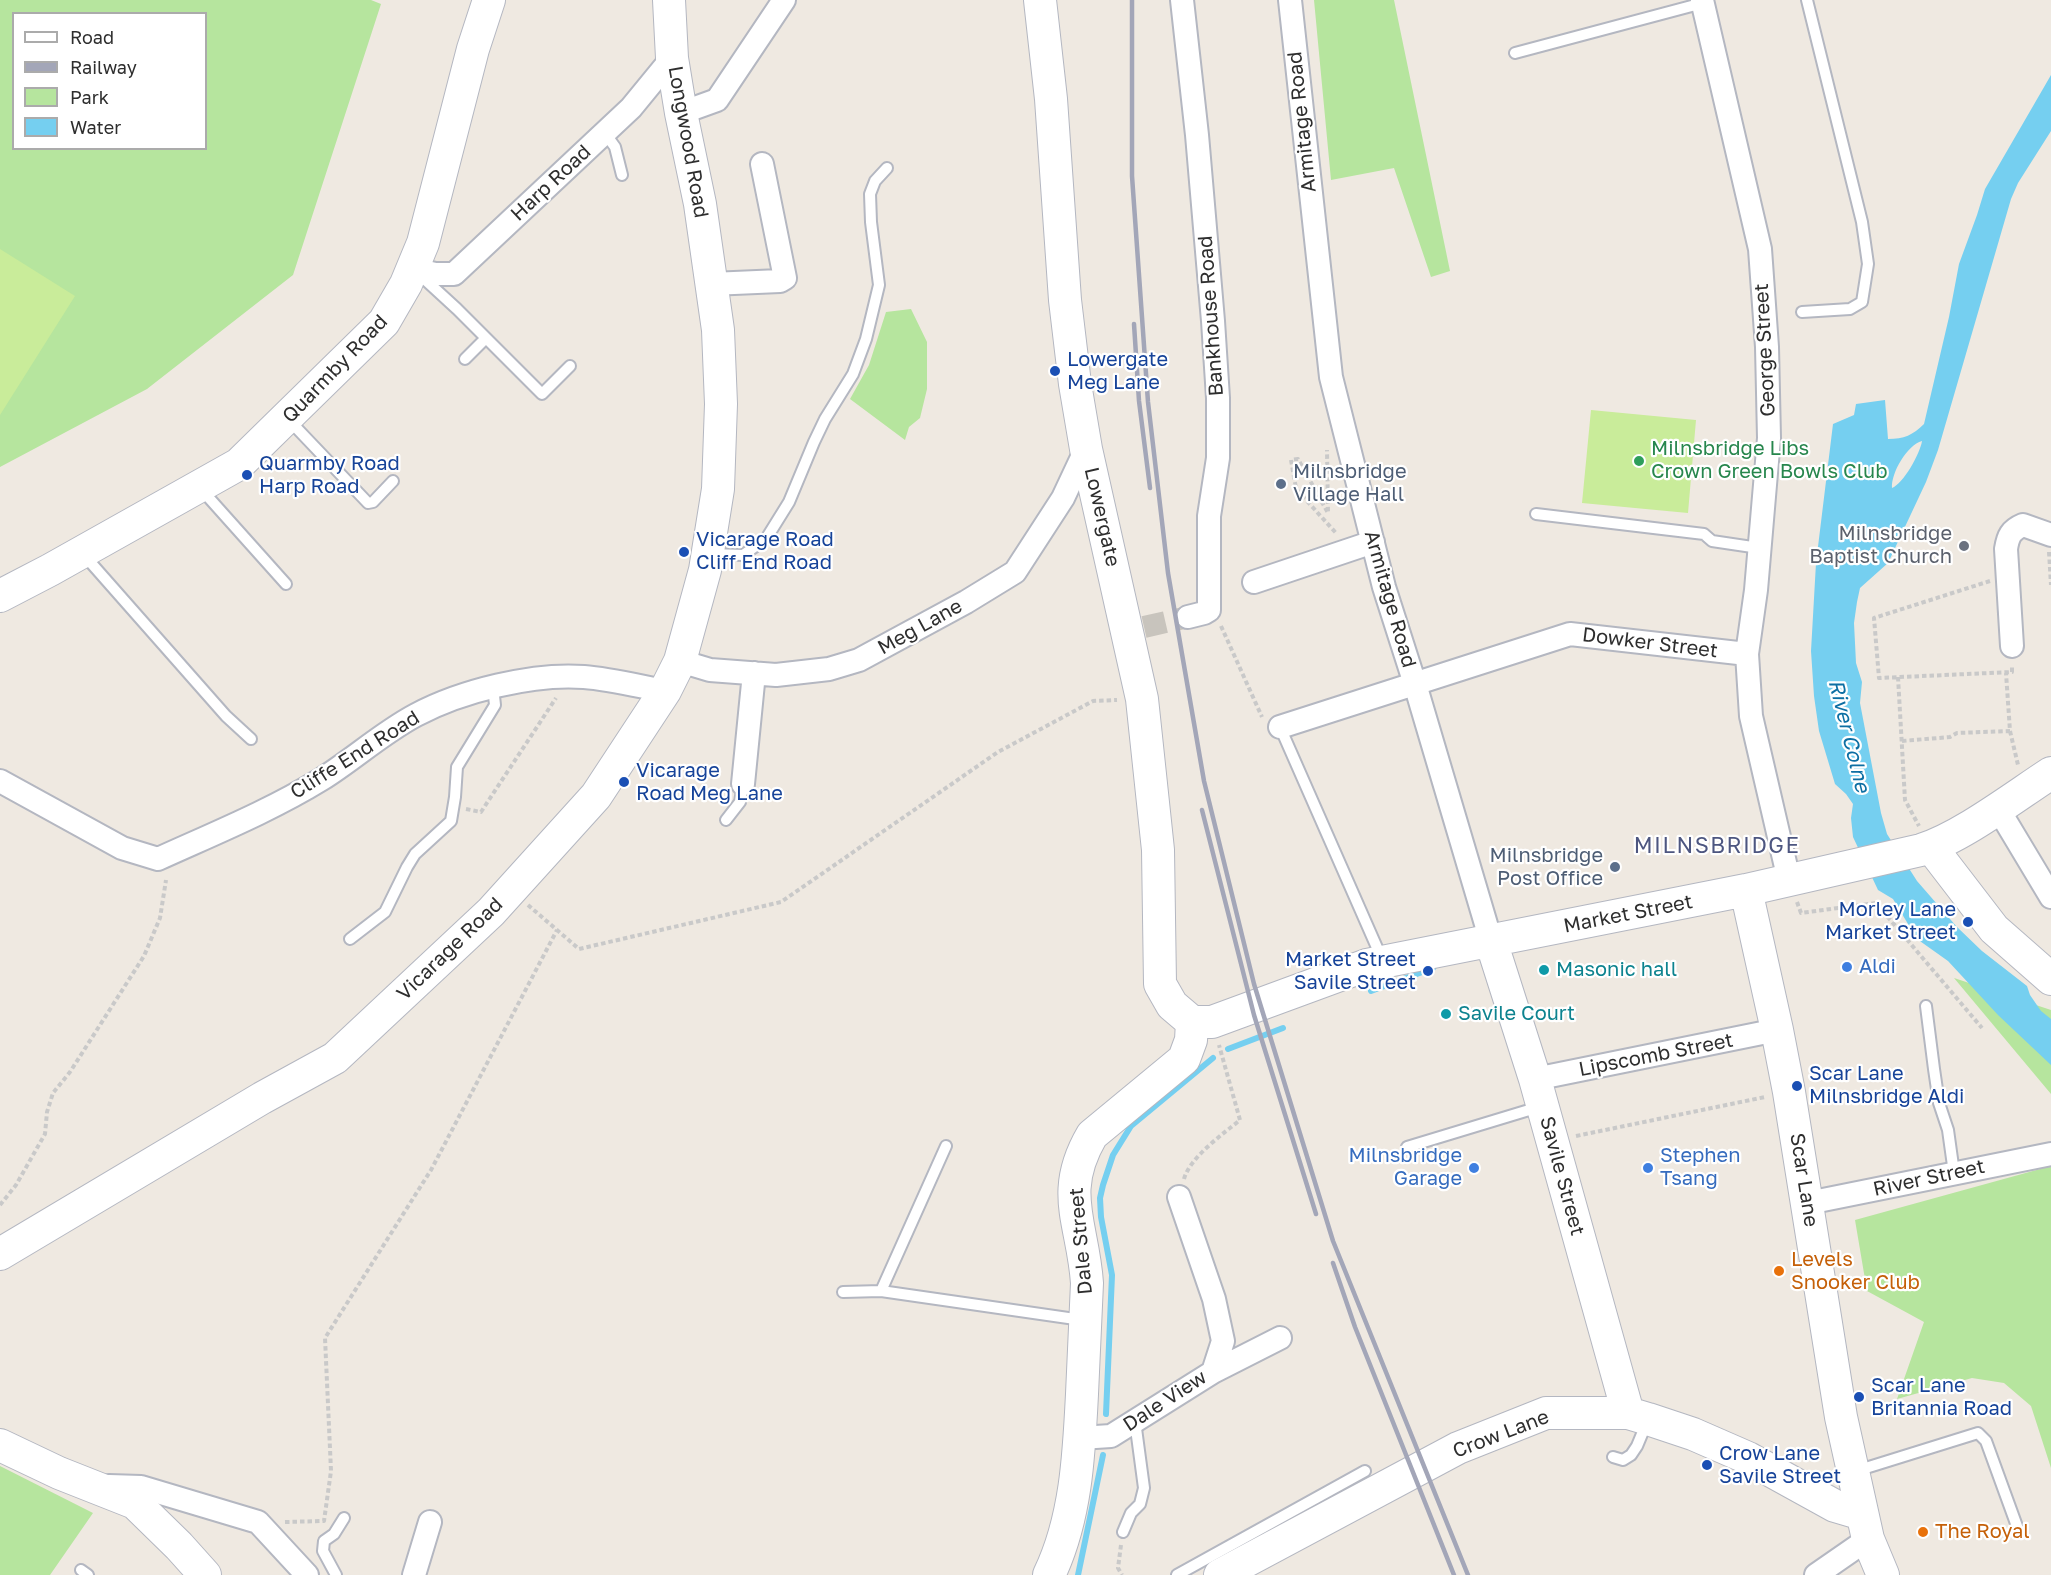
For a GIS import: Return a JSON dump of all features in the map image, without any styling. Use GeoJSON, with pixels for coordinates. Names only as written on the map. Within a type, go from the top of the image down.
{"type":"FeatureCollection","features":[{"type":"Feature","properties":{"kind":"street","name":"Quarmby Road"},"geometry":{"type":"LineString","coordinates":[[0,596],[82,553],[239,464],[384,322],[413,269],[430,218],[473,49],[489,0]]}},
{"type":"Feature","properties":{"kind":"street","name":"Longwood Road"},"geometry":{"type":"LineString","coordinates":[[669,0],[672,58],[700,204],[718,330],[721,404],[718,489]]}},
{"type":"Feature","properties":{"kind":"street"},"geometry":{"type":"LineString","coordinates":[[681,113],[717,100],[784,0]]}},
{"type":"Feature","properties":{"kind":"street","name":"Lowergate"},"geometry":{"type":"LineString","coordinates":[[1040,0],[1051,99],[1065,300],[1075,384],[1086,449],[1136,629],[1158,850],[1160,984],[1172,1005],[1202,1022]]}},
{"type":"Feature","properties":{"kind":"street","name":"Bankhouse Road"},"geometry":{"type":"LineString","coordinates":[[1182,0],[1197,135],[1218,398],[1218,458],[1209,516],[1209,610],[1188,617]]}},
{"type":"Feature","properties":{"kind":"street","name":"Armitage Road"},"geometry":{"type":"LineString","coordinates":[[1290,0],[1330,377],[1384,587],[1491,941]]}},
{"type":"Feature","properties":{"kind":"street","name":"George Street"},"geometry":{"type":"LineString","coordinates":[[1702,2],[1760,249],[1767,347],[1769,438],[1747,654],[1750,716],[1789,880]]}},
{"type":"Feature","properties":{"kind":"street","name":"Harp Road"},"geometry":{"type":"LineString","coordinates":[[413,269],[435,274],[454,274],[631,108],[672,58]]}},
{"type":"Feature","properties":{"kind":"street"},"geometry":{"type":"LineString","coordinates":[[711,284],[780,281],[785,278],[762,164]]}},
{"type":"Feature","properties":{"kind":"street","name":"Meg Lane"},"geometry":{"type":"LineString","coordinates":[[680,661],[710,670],[776,675],[829,669],[859,660],[966,602],[1015,572],[1063,498],[1086,449]]}},
{"type":"Feature","properties":{"kind":"street","name":"Vicarage Road"},"geometry":{"type":"LineString","coordinates":[[0,1254],[262,1098],[335,1058],[512,890],[596,796],[665,691],[680,661],[708,554],[718,489]]}},
{"type":"Feature","properties":{"kind":"street"},"geometry":{"type":"LineString","coordinates":[[2012,646],[2007,537],[2014,529],[2023,525],[2051,535]]}},
{"type":"Feature","properties":{"kind":"street"},"geometry":{"type":"LineString","coordinates":[[1254,582],[1373,542]]}},
{"type":"Feature","properties":{"kind":"street","name":"Dowker Street"},"geometry":{"type":"LineString","coordinates":[[1280,727],[1570,634],[1747,654]]}},
{"type":"Feature","properties":{"kind":"street"},"geometry":{"type":"LineString","coordinates":[[743,784],[754,673]]}},
{"type":"Feature","properties":{"kind":"street","name":"Cliffe End Road"},"geometry":{"type":"LineString","coordinates":[[0,781],[122,848],[158,859],[282,801],[323,779],[417,714],[477,690],[530,680],[583,677],[665,691]]}},
{"type":"Feature","properties":{"kind":"street","name":"Market Street"},"geometry":{"type":"LineString","coordinates":[[1202,1022],[1383,962],[1746,890],[1926,849],[2041,779]]}},
{"type":"Feature","properties":{"kind":"street"},"geometry":{"type":"LineString","coordinates":[[1997,807],[2051,897]]}},
{"type":"Feature","properties":{"kind":"street"},"geometry":{"type":"LineString","coordinates":[[1926,849],[1994,929],[2051,979]]}},
{"type":"Feature","properties":{"kind":"street","name":"Scar Lane"},"geometry":{"type":"LineString","coordinates":[[1746,890],[1778,1030],[1841,1416],[1865,1526],[1883,1575]]}},
{"type":"Feature","properties":{"kind":"street","name":"Savile Street"},"geometry":{"type":"LineString","coordinates":[[1491,941],[1638,1416]]}},
{"type":"Feature","properties":{"kind":"street","name":"Dale Street"},"geometry":{"type":"LineString","coordinates":[[1049,1575],[1057,1558],[1073,1499],[1080,1438],[1087,1283],[1086,1264],[1074,1206],[1077,1168],[1092,1135],[1184,1059],[1191,1040],[1202,1022]]}},
{"type":"Feature","properties":{"kind":"street","name":"Lipscomb Street"},"geometry":{"type":"LineString","coordinates":[[1539,1092],[1778,1030]]}},
{"type":"Feature","properties":{"kind":"street","name":"River Street"},"geometry":{"type":"LineString","coordinates":[[1808,1203],[2051,1154]]}},
{"type":"Feature","properties":{"kind":"street","name":"Dale View"},"geometry":{"type":"LineString","coordinates":[[1080,1438],[1111,1436],[1213,1372],[1223,1341],[1214,1299],[1179,1197]]}},
{"type":"Feature","properties":{"kind":"street"},"geometry":{"type":"LineString","coordinates":[[1213,1372],[1280,1338]]}},
{"type":"Feature","properties":{"kind":"street","name":"Crow Lane"},"geometry":{"type":"LineString","coordinates":[[1220,1575],[1458,1448],[1546,1413],[1638,1416],[1693,1434],[1748,1458],[1835,1506],[1865,1526]]}},
{"type":"Feature","properties":{"kind":"street"},"geometry":{"type":"LineString","coordinates":[[0,1445],[88,1485],[135,1503],[205,1575]]}},
{"type":"Feature","properties":{"kind":"street"},"geometry":{"type":"LineString","coordinates":[[88,1485],[141,1487],[258,1522],[307,1575]]}},
{"type":"Feature","properties":{"kind":"street"},"geometry":{"type":"LineString","coordinates":[[414,1575],[430,1522]]}},
{"type":"Feature","properties":{"kind":"street"},"geometry":{"type":"LineString","coordinates":[[1816,1575],[1865,1526]]}},
{"type":"Feature","properties":{"kind":"lane"},"geometry":{"type":"LineString","coordinates":[[1803,312],[1850,309],[1862,302],[1868,264],[1862,222],[1808,0]]}},
{"type":"Feature","properties":{"kind":"lane"},"geometry":{"type":"LineString","coordinates":[[1515,53],[1702,2]]}},
{"type":"Feature","properties":{"kind":"lane"},"geometry":{"type":"LineString","coordinates":[[605,133],[615,147],[622,175]]}},
{"type":"Feature","properties":{"kind":"lane"},"geometry":{"type":"LineString","coordinates":[[708,554],[743,555],[766,539],[789,502],[821,426],[853,374],[866,339],[879,285],[870,194],[875,181],[887,168]]}},
{"type":"Feature","properties":{"kind":"lane"},"geometry":{"type":"LineString","coordinates":[[413,269],[542,394],[570,366]]}},
{"type":"Feature","properties":{"kind":"lane"},"geometry":{"type":"LineString","coordinates":[[465,359],[486,338]]}},
{"type":"Feature","properties":{"kind":"lane"},"geometry":{"type":"LineString","coordinates":[[287,418],[368,503],[373,502],[393,481]]}},
{"type":"Feature","properties":{"kind":"lane"},"geometry":{"type":"LineString","coordinates":[[198,486],[286,584]]}},
{"type":"Feature","properties":{"kind":"lane"},"geometry":{"type":"LineString","coordinates":[[1536,514],[1704,534],[1712,541],[1759,548]]}},
{"type":"Feature","properties":{"kind":"lane"},"geometry":{"type":"LineString","coordinates":[[82,553],[226,716],[251,739]]}},
{"type":"Feature","properties":{"kind":"lane"},"geometry":{"type":"LineString","coordinates":[[350,939],[385,912],[406,867],[415,854],[451,821],[457,767],[495,705],[493,687]]}},
{"type":"Feature","properties":{"kind":"lane"},"geometry":{"type":"LineString","coordinates":[[1280,727],[1383,962]]}},
{"type":"Feature","properties":{"kind":"lane"},"geometry":{"type":"LineString","coordinates":[[726,820],[740,802],[743,784]]}},
{"type":"Feature","properties":{"kind":"lane"},"geometry":{"type":"LineString","coordinates":[[1926,1006],[1934,1069],[1948,1130],[1954,1173]]}},
{"type":"Feature","properties":{"kind":"lane"},"geometry":{"type":"LineString","coordinates":[[1407,1147],[1539,1092]]}},
{"type":"Feature","properties":{"kind":"lane"},"geometry":{"type":"LineString","coordinates":[[881,1291],[946,1146]]}},
{"type":"Feature","properties":{"kind":"lane"},"geometry":{"type":"LineString","coordinates":[[843,1292],[881,1291],[1085,1320]]}},
{"type":"Feature","properties":{"kind":"lane"},"geometry":{"type":"LineString","coordinates":[[1613,1456],[1623,1460],[1631,1455],[1637,1446],[1638,1416]]}},
{"type":"Feature","properties":{"kind":"lane"},"geometry":{"type":"LineString","coordinates":[[1123,1532],[1131,1512],[1140,1504],[1144,1488],[1135,1421]]}},
{"type":"Feature","properties":{"kind":"lane"},"geometry":{"type":"LineString","coordinates":[[1853,1472],[1978,1433],[1986,1441],[2018,1529]]}},
{"type":"Feature","properties":{"kind":"lane"},"geometry":{"type":"LineString","coordinates":[[1177,1575],[1365,1472]]}},
{"type":"Feature","properties":{"kind":"lane"},"geometry":{"type":"LineString","coordinates":[[336,1575],[323,1551],[324,1541],[334,1534],[344,1518]]}},
{"type":"Feature","properties":{"kind":"path"},"geometry":{"type":"LineString","coordinates":[[1328,513],[1327,450],[1348,443]]}},
{"type":"Feature","properties":{"kind":"path"},"geometry":{"type":"LineString","coordinates":[[1328,513],[1298,459],[1292,460],[1297,492],[1343,541],[1347,551]]}},
{"type":"Feature","properties":{"kind":"path"},"geometry":{"type":"LineString","coordinates":[[1320,514],[1328,513]]}},
{"type":"Feature","properties":{"kind":"path"},"geometry":{"type":"LineString","coordinates":[[2051,544],[2049,553],[2051,585]]}},
{"type":"Feature","properties":{"kind":"path"},"geometry":{"type":"LineString","coordinates":[[2008,579],[1989,582],[1874,618],[1880,678],[2012,672],[2012,646]]}},
{"type":"Feature","properties":{"kind":"path"},"geometry":{"type":"LineString","coordinates":[[2006,673],[2010,731],[2019,767],[2041,779]]}},
{"type":"Feature","properties":{"kind":"path"},"geometry":{"type":"LineString","coordinates":[[1898,677],[1905,800],[1926,849]]}},
{"type":"Feature","properties":{"kind":"path"},"geometry":{"type":"LineString","coordinates":[[454,807],[482,812],[570,678]]}},
{"type":"Feature","properties":{"kind":"path"},"geometry":{"type":"LineString","coordinates":[[512,890],[579,949],[781,902],[998,752],[1093,701]]}},
{"type":"Feature","properties":{"kind":"path"},"geometry":{"type":"LineString","coordinates":[[1902,741],[1950,736],[1957,733],[2010,731]]}},
{"type":"Feature","properties":{"kind":"path"},"geometry":{"type":"LineString","coordinates":[[0,1204],[16,1185],[45,1134],[47,1112],[53,1093],[70,1072],[144,956],[160,918],[166,880]]}},
{"type":"Feature","properties":{"kind":"path"},"geometry":{"type":"LineString","coordinates":[[1789,880],[1801,913],[1876,903],[1982,1028]]}},
{"type":"Feature","properties":{"kind":"path"},"geometry":{"type":"LineString","coordinates":[[258,1522],[324,1521],[331,1471],[325,1338],[431,1170],[557,930]]}},
{"type":"Feature","properties":{"kind":"path"},"geometry":{"type":"LineString","coordinates":[[1179,1197],[1186,1172],[1209,1146],[1240,1120],[1202,1022]]}},
{"type":"Feature","properties":{"kind":"path"},"geometry":{"type":"LineString","coordinates":[[1552,1142],[1789,1092]]}},
{"type":"Feature","properties":{"kind":"path"},"geometry":{"type":"LineString","coordinates":[[1122,1575],[1118,1568],[1123,1532]]}},
{"type":"Feature","properties":{"kind":"green space"},"geometry":{"type":"Polygon","coordinates":[[[0,0],[371,0],[381,4],[293,275],[147,389],[0,467],[0,0]]]}},
{"type":"Feature","properties":{"kind":"green space"},"geometry":{"type":"Polygon","coordinates":[[[1314,0],[1394,0],[1450,271],[1431,277],[1394,168],[1331,180],[1314,0]]]}},
{"type":"Feature","properties":{"kind":"green space"},"geometry":{"type":"Polygon","coordinates":[[[0,249],[75,296],[0,415],[0,249]]]}},
{"type":"Feature","properties":{"kind":"green space"},"geometry":{"type":"Polygon","coordinates":[[[911,309],[927,342],[927,389],[920,418],[909,427],[905,440],[850,399],[869,365],[886,312],[911,309]]]}},
{"type":"Feature","properties":{"kind":"green space","name":"Milnsbridge Libs Crown Green Bowls Club"},"geometry":{"type":"Polygon","coordinates":[[[1591,410],[1696,420],[1688,513],[1582,503],[1591,410]]]}},
{"type":"Feature","properties":{"kind":"green space"},"geometry":{"type":"Polygon","coordinates":[[[1954,978],[2051,1010],[2051,1094],[1954,978]]]}},
{"type":"Feature","properties":{"kind":"green space"},"geometry":{"type":"Polygon","coordinates":[[[2051,1166],[2051,1468],[2031,1406],[2004,1383],[1972,1378],[1897,1399],[1924,1322],[1867,1291],[1855,1220],[2051,1166]]]}},
{"type":"Feature","properties":{"kind":"green space"},"geometry":{"type":"Polygon","coordinates":[[[0,1466],[93,1513],[50,1575],[0,1575],[0,1466]]]}},
{"type":"Feature","properties":{"kind":"water","name":"River Colne"},"geometry":{"type":"Polygon","coordinates":[[[2051,75],[2051,131],[2018,183],[2011,199],[1938,450],[1926,482],[1888,563],[1860,588],[1854,623],[1856,663],[1862,682],[1860,703],[1887,834],[1917,881],[1957,927],[1982,951],[2027,986],[2041,1011],[2051,1019],[2051,1065],[1998,1015],[1948,961],[1917,939],[1893,899],[1878,890],[1853,837],[1851,818],[1853,804],[1835,784],[1819,731],[1814,696],[1811,651],[1816,563],[1833,424],[1854,415],[1856,404],[1885,400],[1888,439],[1908,436],[1924,424],[1959,264],[1985,189],[2051,75]],[[1922,441],[1911,448],[1901,460],[1894,475],[1892,488],[1906,475],[1922,441]]]}},
{"type":"Feature","properties":{"kind":"waterway"},"geometry":{"type":"LineString","coordinates":[[1371,991],[1433,968],[1437,962]]}},
{"type":"Feature","properties":{"kind":"waterway"},"geometry":{"type":"LineString","coordinates":[[1228,1049],[1283,1028]]}},
{"type":"Feature","properties":{"kind":"waterway"},"geometry":{"type":"LineString","coordinates":[[1106,1414],[1112,1275],[1101,1217],[1100,1198],[1103,1185],[1113,1155],[1131,1126],[1213,1058]]}},
{"type":"Feature","properties":{"kind":"waterway"},"geometry":{"type":"LineString","coordinates":[[1078,1575],[1103,1455]]}},
{"type":"Feature","properties":{"kind":"tunnel"},"geometry":{"type":"LineString","coordinates":[[1144,627],[1188,617]]}},
{"type":"Feature","properties":{"kind":"railway"},"geometry":{"type":"LineString","coordinates":[[1132,0],[1132,176],[1148,402],[1168,573],[1204,781],[1254,984],[1333,1241],[1468,1575]]}},
{"type":"Feature","properties":{"kind":"railway"},"geometry":{"type":"LineString","coordinates":[[1134,324],[1139,401],[1150,488]]}},
{"type":"Feature","properties":{"kind":"railway"},"geometry":{"type":"LineString","coordinates":[[1202,810],[1254,1015],[1316,1214]]}},
{"type":"Feature","properties":{"kind":"railway"},"geometry":{"type":"LineString","coordinates":[[1333,1263],[1355,1327],[1454,1575]]}},
{"type":"Feature","properties":{"kind":"place","name":"Lowergate Meg Lane"},"geometry":{"type":"Point","coordinates":[1055,371]}},
{"type":"Feature","properties":{"kind":"place","name":"Milnsbridge Libs Crown Green Bowls Club"},"geometry":{"type":"Point","coordinates":[1639,461]}},
{"type":"Feature","properties":{"kind":"place","name":"Quarmby Road Harp Road"},"geometry":{"type":"Point","coordinates":[247,475]}},
{"type":"Feature","properties":{"kind":"place","name":"Milnsbridge Village Hall"},"geometry":{"type":"Point","coordinates":[1281,484]}},
{"type":"Feature","properties":{"kind":"place","name":"Milnsbridge Baptist Church"},"geometry":{"type":"Point","coordinates":[1964,546]}},
{"type":"Feature","properties":{"kind":"place","name":"Vicarage Road Cliff End Road"},"geometry":{"type":"Point","coordinates":[684,552]}},
{"type":"Feature","properties":{"kind":"place","name":"Vicarage Road Meg Lane"},"geometry":{"type":"Point","coordinates":[624,782]}},
{"type":"Feature","properties":{"kind":"place","name":"Milnsbridge Post Office"},"geometry":{"type":"Point","coordinates":[1615,867]}},
{"type":"Feature","properties":{"kind":"place","name":"Morley Lane Market Street"},"geometry":{"type":"Point","coordinates":[1968,922]}},
{"type":"Feature","properties":{"kind":"place","name":"Aldi"},"geometry":{"type":"Point","coordinates":[1847,967]}},
{"type":"Feature","properties":{"kind":"place","name":"Masonic hall"},"geometry":{"type":"Point","coordinates":[1544,970]}},
{"type":"Feature","properties":{"kind":"place","name":"Market Street Savile Street"},"geometry":{"type":"Point","coordinates":[1428,971]}},
{"type":"Feature","properties":{"kind":"place","name":"Savile Court"},"geometry":{"type":"Point","coordinates":[1446,1014]}},
{"type":"Feature","properties":{"kind":"place","name":"Scar Lane Milnsbridge Aldi"},"geometry":{"type":"Point","coordinates":[1797,1086]}},
{"type":"Feature","properties":{"kind":"place","name":"Milnsbridge Garage"},"geometry":{"type":"Point","coordinates":[1474,1168]}},
{"type":"Feature","properties":{"kind":"place","name":"Stephen Tsang"},"geometry":{"type":"Point","coordinates":[1648,1168]}},
{"type":"Feature","properties":{"kind":"place","name":"Levels Snooker Club"},"geometry":{"type":"Point","coordinates":[1779,1271]}},
{"type":"Feature","properties":{"kind":"place","name":"Scar Lane Britannia Road"},"geometry":{"type":"Point","coordinates":[1859,1397]}},
{"type":"Feature","properties":{"kind":"place","name":"Crow Lane Savile Street"},"geometry":{"type":"Point","coordinates":[1707,1465]}},
{"type":"Feature","properties":{"kind":"place","name":"The Royal"},"geometry":{"type":"Point","coordinates":[1923,1532]}},
{"type":"Feature","properties":{"kind":"district","name":"MILNSBRIDGE"},"geometry":{"type":"Point","coordinates":[1717,846]}}]}
